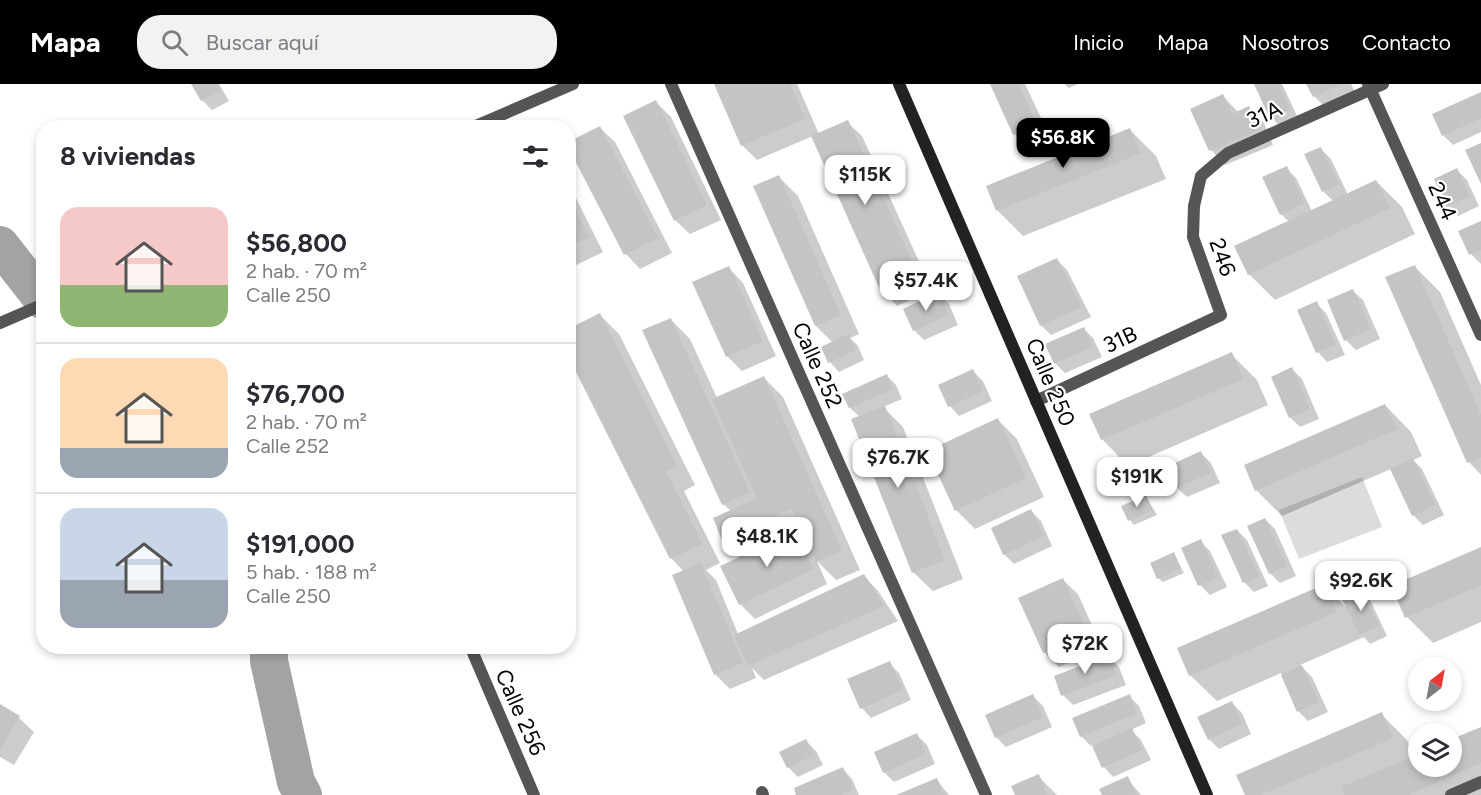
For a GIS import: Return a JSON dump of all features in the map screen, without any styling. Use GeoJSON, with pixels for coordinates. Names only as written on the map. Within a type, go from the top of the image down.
{"type":"FeatureCollection","features":[{"type":"Feature","properties":{"kind":"main road","name":"Calle 250"},"geometry":{"type":"LineString","coordinates":[[899,84],[1208,795]]}},
{"type":"Feature","properties":{"kind":"street"},"geometry":{"type":"LineString","coordinates":[[490,120],[573,84]]}},
{"type":"Feature","properties":{"kind":"street","name":"Calle 252"},"geometry":{"type":"LineString","coordinates":[[671,84],[986,795]]}},
{"type":"Feature","properties":{"kind":"street","name":"31A"},"geometry":{"type":"LineString","coordinates":[[1201,176],[1228,153],[1369,87],[1383,84]]}},
{"type":"Feature","properties":{"kind":"street","name":"244"},"geometry":{"type":"LineString","coordinates":[[1369,87],[1481,335]]}},
{"type":"Feature","properties":{"kind":"street","name":"246"},"geometry":{"type":"LineString","coordinates":[[1201,176],[1194,206],[1193,237],[1221,315]]}},
{"type":"Feature","properties":{"kind":"street"},"geometry":{"type":"LineString","coordinates":[[0,323],[36,307]]}},
{"type":"Feature","properties":{"kind":"street","name":"31B"},"geometry":{"type":"LineString","coordinates":[[1036,401],[1221,315]]}},
{"type":"Feature","properties":{"kind":"street","name":"Calle 256"},"geometry":{"type":"LineString","coordinates":[[473,654],[534,795]]}},
{"type":"Feature","properties":{"kind":"street"},"geometry":{"type":"LineString","coordinates":[[1451,795],[1481,782]]}},
{"type":"Feature","properties":{"kind":"shaded area"},"geometry":{"type":"Polygon","coordinates":[[[1362,477],[1382,527],[1299,559],[1279,510],[1362,477]]]}},
{"type":"Feature","properties":{"kind":"building"},"geometry":{"type":"Polygon","coordinates":[[[191,84],[216,84],[220,91],[201,101],[191,84]]]}},
{"type":"Feature","properties":{"kind":"building"},"geometry":{"type":"Polygon","coordinates":[[[714,84],[790,84],[805,119],[741,146],[714,84]]]}},
{"type":"Feature","properties":{"kind":"building"},"geometry":{"type":"Polygon","coordinates":[[[990,84],[1018,84],[1037,124],[1013,135],[990,84]]]}},
{"type":"Feature","properties":{"kind":"building"},"geometry":{"type":"Polygon","coordinates":[[[1254,84],[1278,84],[1290,110],[1270,119],[1254,84]]]}},
{"type":"Feature","properties":{"kind":"building"},"geometry":{"type":"Polygon","coordinates":[[[1306,84],[1341,84],[1313,97],[1306,84]]]}},
{"type":"Feature","properties":{"kind":"building"},"geometry":{"type":"Polygon","coordinates":[[[1481,92],[1481,118],[1442,136],[1432,114],[1481,92]]]}},
{"type":"Feature","properties":{"kind":"building"},"geometry":{"type":"Polygon","coordinates":[[[1223,94],[1232,114],[1249,106],[1260,130],[1209,151],[1190,109],[1223,94]]]}},
{"type":"Feature","properties":{"kind":"building"},"geometry":{"type":"Polygon","coordinates":[[[656,100],[707,205],[674,221],[623,116],[656,100]]]}},
{"type":"Feature","properties":{"kind":"building"},"geometry":{"type":"Polygon","coordinates":[[[848,120],[918,275],[881,292],[811,136],[848,120]]]}},
{"type":"Feature","properties":{"kind":"building"},"geometry":{"type":"Polygon","coordinates":[[[600,126],[658,238],[624,255],[576,162],[576,138],[600,126]]]}},
{"type":"Feature","properties":{"kind":"building"},"geometry":{"type":"Polygon","coordinates":[[[1130,128],[1141,153],[996,211],[986,186],[1130,128]]]}},
{"type":"Feature","properties":{"kind":"building"},"geometry":{"type":"Polygon","coordinates":[[[1481,143],[1481,184],[1465,150],[1481,143]]]}},
{"type":"Feature","properties":{"kind":"building"},"geometry":{"type":"Polygon","coordinates":[[[1321,147],[1339,184],[1322,192],[1304,154],[1321,147]]]}},
{"type":"Feature","properties":{"kind":"building"},"geometry":{"type":"Polygon","coordinates":[[[1287,166],[1304,203],[1280,215],[1262,177],[1287,166]]]}},
{"type":"Feature","properties":{"kind":"building"},"geometry":{"type":"Polygon","coordinates":[[[1457,168],[1470,196],[1446,207],[1434,179],[1457,168]]]}},
{"type":"Feature","properties":{"kind":"building"},"geometry":{"type":"Polygon","coordinates":[[[779,175],[841,315],[815,326],[753,186],[779,175]]]}},
{"type":"Feature","properties":{"kind":"building"},"geometry":{"type":"Polygon","coordinates":[[[1376,180],[1390,208],[1248,275],[1234,246],[1376,180]]]}},
{"type":"Feature","properties":{"kind":"building"},"geometry":{"type":"Polygon","coordinates":[[[576,211],[589,237],[576,243],[576,211]]]}},
{"type":"Feature","properties":{"kind":"building"},"geometry":{"type":"Polygon","coordinates":[[[1481,221],[1481,250],[1469,255],[1458,231],[1481,221]]]}},
{"type":"Feature","properties":{"kind":"building"},"geometry":{"type":"Polygon","coordinates":[[[1057,258],[1082,307],[1040,326],[1017,276],[1057,258]]]}},
{"type":"Feature","properties":{"kind":"building"},"geometry":{"type":"Polygon","coordinates":[[[1415,265],[1481,415],[1481,457],[1467,463],[1385,277],[1415,265]]]}},
{"type":"Feature","properties":{"kind":"building"},"geometry":{"type":"Polygon","coordinates":[[[729,266],[763,341],[726,357],[692,282],[729,266]]]}},
{"type":"Feature","properties":{"kind":"building"},"geometry":{"type":"Polygon","coordinates":[[[1353,289],[1371,329],[1344,341],[1327,300],[1353,289]]]}},
{"type":"Feature","properties":{"kind":"building"},"geometry":{"type":"Polygon","coordinates":[[[939,292],[949,315],[913,331],[903,309],[939,292]]]}},
{"type":"Feature","properties":{"kind":"building"},"geometry":{"type":"Polygon","coordinates":[[[1317,301],[1336,345],[1316,353],[1297,310],[1317,301]]]}},
{"type":"Feature","properties":{"kind":"building"},"geometry":{"type":"Polygon","coordinates":[[[600,313],[677,466],[666,471],[702,544],[670,559],[576,372],[576,325],[600,313]]]}},
{"type":"Feature","properties":{"kind":"building"},"geometry":{"type":"Polygon","coordinates":[[[671,318],[750,492],[722,505],[642,330],[671,318]]]}},
{"type":"Feature","properties":{"kind":"building"},"geometry":{"type":"Polygon","coordinates":[[[1084,327],[1093,347],[1054,364],[1045,344],[1084,327]]]}},
{"type":"Feature","properties":{"kind":"building"},"geometry":{"type":"Polygon","coordinates":[[[848,334],[856,350],[828,363],[821,347],[848,334]]]}},
{"type":"Feature","properties":{"kind":"building"},"geometry":{"type":"Polygon","coordinates":[[[1232,352],[1243,379],[1101,440],[1089,414],[1232,352]]]}},
{"type":"Feature","properties":{"kind":"building"},"geometry":{"type":"Polygon","coordinates":[[[1292,367],[1310,409],[1289,418],[1271,377],[1292,367]]]}},
{"type":"Feature","properties":{"kind":"building"},"geometry":{"type":"Polygon","coordinates":[[[973,369],[983,391],[948,407],[938,385],[973,369]]]}},
{"type":"Feature","properties":{"kind":"building"},"geometry":{"type":"Polygon","coordinates":[[[887,374],[893,389],[849,408],[842,394],[887,374]]]}},
{"type":"Feature","properties":{"kind":"building"},"geometry":{"type":"Polygon","coordinates":[[[764,376],[842,551],[816,562],[792,508],[739,532],[740,535],[723,543],[713,518],[757,498],[712,399],[764,376]]]}},
{"type":"Feature","properties":{"kind":"building"},"geometry":{"type":"Polygon","coordinates":[[[1385,404],[1397,429],[1255,491],[1244,465],[1385,404]]]}},
{"type":"Feature","properties":{"kind":"building"},"geometry":{"type":"Polygon","coordinates":[[[885,406],[945,560],[912,573],[851,419],[885,406]]]}},
{"type":"Feature","properties":{"kind":"building"},"geometry":{"type":"Polygon","coordinates":[[[998,418],[1026,478],[955,511],[927,451],[998,418]]]}},
{"type":"Feature","properties":{"kind":"building"},"geometry":{"type":"Polygon","coordinates":[[[1201,451],[1211,473],[1176,488],[1166,467],[1201,451]]]}},
{"type":"Feature","properties":{"kind":"building"},"geometry":{"type":"Polygon","coordinates":[[[1413,458],[1435,505],[1412,516],[1390,469],[1413,458]]]}},
{"type":"Feature","properties":{"kind":"building"},"geometry":{"type":"Polygon","coordinates":[[[1146,495],[1153,510],[1128,521],[1121,506],[1146,495]]]}},
{"type":"Feature","properties":{"kind":"building"},"geometry":{"type":"Polygon","coordinates":[[[1031,509],[1044,536],[1003,555],[991,528],[1031,509]]]}},
{"type":"Feature","properties":{"kind":"building"},"geometry":{"type":"Polygon","coordinates":[[[1265,518],[1287,566],[1269,574],[1247,526],[1265,518]]]}},
{"type":"Feature","properties":{"kind":"building"},"geometry":{"type":"Polygon","coordinates":[[[1237,529],[1259,576],[1243,583],[1221,535],[1237,529]]]}},
{"type":"Feature","properties":{"kind":"building"},"geometry":{"type":"Polygon","coordinates":[[[796,531],[814,569],[739,605],[720,566],[796,531]]]}},
{"type":"Feature","properties":{"kind":"building"},"geometry":{"type":"Polygon","coordinates":[[[1201,539],[1218,577],[1198,586],[1181,548],[1201,539]]]}},
{"type":"Feature","properties":{"kind":"building"},"geometry":{"type":"Polygon","coordinates":[[[1481,547],[1481,585],[1405,618],[1391,586],[1481,547]]]}},
{"type":"Feature","properties":{"kind":"building"},"geometry":{"type":"Polygon","coordinates":[[[1174,552],[1181,568],[1157,579],[1150,563],[1174,552]]]}},
{"type":"Feature","properties":{"kind":"building"},"geometry":{"type":"Polygon","coordinates":[[[701,563],[743,663],[714,675],[672,575],[701,563]]]}},
{"type":"Feature","properties":{"kind":"building"},"geometry":{"type":"Polygon","coordinates":[[[864,574],[884,606],[748,666],[734,635],[864,574]]]}},
{"type":"Feature","properties":{"kind":"building"},"geometry":{"type":"Polygon","coordinates":[[[1063,578],[1088,633],[1043,653],[1018,598],[1063,578]]]}},
{"type":"Feature","properties":{"kind":"building"},"geometry":{"type":"Polygon","coordinates":[[[1325,584],[1337,612],[1189,676],[1177,648],[1325,584]]]}},
{"type":"Feature","properties":{"kind":"building"},"geometry":{"type":"Polygon","coordinates":[[[1362,590],[1379,626],[1359,635],[1342,599],[1362,590]]]}},
{"type":"Feature","properties":{"kind":"building"},"geometry":{"type":"Polygon","coordinates":[[[1109,655],[1117,675],[1061,696],[1054,676],[1109,655]]]}},
{"type":"Feature","properties":{"kind":"building"},"geometry":{"type":"Polygon","coordinates":[[[890,661],[903,690],[860,709],[847,679],[890,661]]]}},
{"type":"Feature","properties":{"kind":"building"},"geometry":{"type":"Polygon","coordinates":[[[1302,665],[1319,702],[1297,712],[1281,675],[1302,665]]]}},
{"type":"Feature","properties":{"kind":"building"},"geometry":{"type":"Polygon","coordinates":[[[1033,694],[1043,717],[995,738],[985,715],[1033,694]]]}},
{"type":"Feature","properties":{"kind":"building"},"geometry":{"type":"Polygon","coordinates":[[[1130,694],[1137,713],[1080,737],[1072,718],[1130,694]]]}},
{"type":"Feature","properties":{"kind":"building"},"geometry":{"type":"Polygon","coordinates":[[[1232,701],[1242,724],[1208,740],[1197,717],[1232,701]]]}},
{"type":"Feature","properties":{"kind":"building"},"geometry":{"type":"Polygon","coordinates":[[[0,704],[20,716],[0,749],[0,704]]]}},
{"type":"Feature","properties":{"kind":"building"},"geometry":{"type":"Polygon","coordinates":[[[1382,712],[1393,738],[1261,795],[1245,795],[1236,775],[1382,712]]]}},
{"type":"Feature","properties":{"kind":"building"},"geometry":{"type":"Polygon","coordinates":[[[1481,727],[1481,763],[1462,771],[1462,735],[1481,727]]]}},
{"type":"Feature","properties":{"kind":"building"},"geometry":{"type":"Polygon","coordinates":[[[1132,728],[1142,750],[1102,768],[1092,746],[1132,728]]]}},
{"type":"Feature","properties":{"kind":"building"},"geometry":{"type":"Polygon","coordinates":[[[917,733],[926,754],[883,773],[874,752],[917,733]]]}},
{"type":"Feature","properties":{"kind":"building"},"geometry":{"type":"Polygon","coordinates":[[[806,739],[814,755],[787,768],[779,752],[806,739]]]}},
{"type":"Feature","properties":{"kind":"building"},"geometry":{"type":"Polygon","coordinates":[[[1408,759],[1408,777],[1449,777],[1408,795],[1345,795],[1341,787],[1408,759]]]}},
{"type":"Feature","properties":{"kind":"building"},"geometry":{"type":"Polygon","coordinates":[[[843,767],[853,789],[840,795],[796,795],[794,788],[843,767]]]}},
{"type":"Feature","properties":{"kind":"building"},"geometry":{"type":"Polygon","coordinates":[[[1039,774],[1047,795],[1015,795],[1011,786],[1039,774]]]}},
{"type":"Feature","properties":{"kind":"building"},"geometry":{"type":"Polygon","coordinates":[[[1128,776],[1136,795],[1102,795],[1099,789],[1128,776]]]}},
{"type":"Feature","properties":{"kind":"building"},"geometry":{"type":"Polygon","coordinates":[[[937,778],[944,795],[896,795],[937,778]]]}},
{"type":"Feature","properties":{"kind":"waterway"},"geometry":{"type":"LineString","coordinates":[[0,245],[36,291]]}},
{"type":"Feature","properties":{"kind":"waterway"},"geometry":{"type":"LineString","coordinates":[[269,654],[296,782],[303,795]]}}]}
